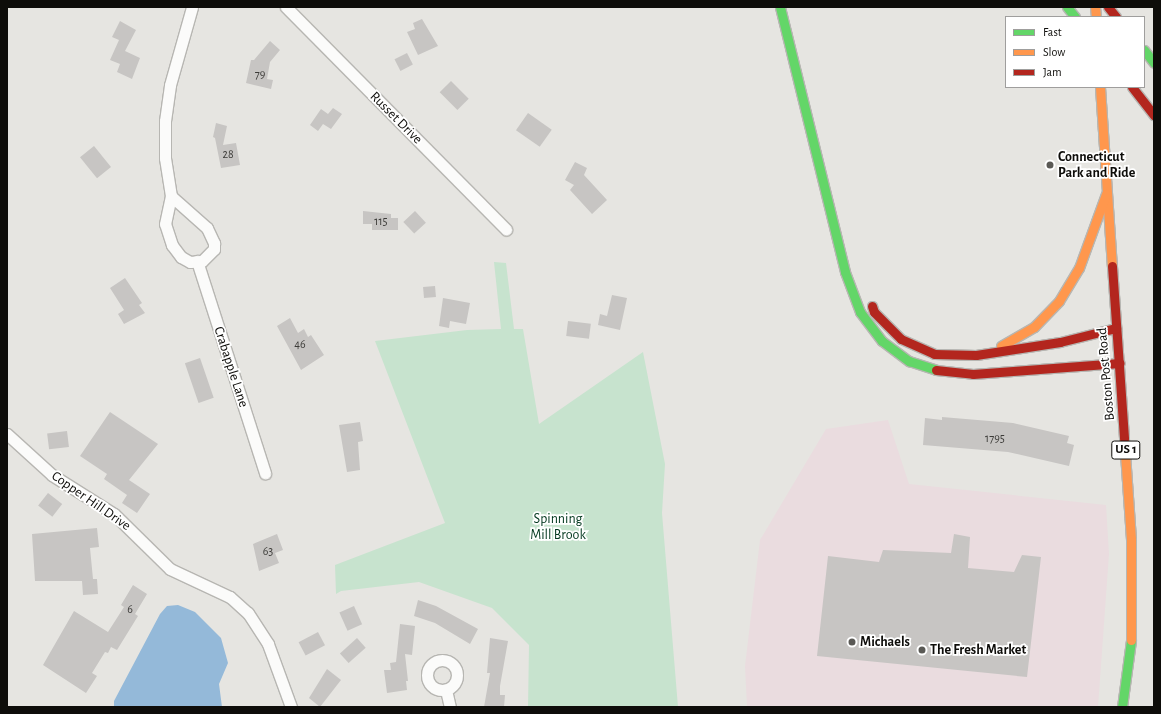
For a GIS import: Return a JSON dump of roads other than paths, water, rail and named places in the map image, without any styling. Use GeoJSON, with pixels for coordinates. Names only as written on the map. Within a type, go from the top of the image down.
{"type":"FeatureCollection","features":[{"type":"Feature","properties":{"kind":"main road"},"geometry":{"type":"LineString","coordinates":[[780,7],[845,272],[860,312],[882,341],[909,361],[941,371],[974,374],[1120,364]]}},
{"type":"Feature","properties":{"kind":"main road"},"geometry":{"type":"LineString","coordinates":[[1067,7],[1074,16]]}},
{"type":"Feature","properties":{"kind":"main road"},"geometry":{"type":"LineString","coordinates":[[1108,7],[1115,16]]}},
{"type":"Feature","properties":{"kind":"main road"},"geometry":{"type":"LineString","coordinates":[[1145,52],[1154,61]]}},
{"type":"Feature","properties":{"kind":"main road","name":"Boston Post Road"},"geometry":{"type":"LineString","coordinates":[[1100,88],[1106,194],[1120,364],[1131,539],[1132,631],[1122,707]]}},
{"type":"Feature","properties":{"kind":"main road"},"geometry":{"type":"LineString","coordinates":[[1133,88],[1154,115]]}},
{"type":"Feature","properties":{"kind":"main road"},"geometry":{"type":"LineString","coordinates":[[976,355],[1010,343],[1034,327],[1058,301],[1079,268],[1106,194]]}},
{"type":"Feature","properties":{"kind":"main road"},"geometry":{"type":"LineString","coordinates":[[868,298],[874,312],[901,339],[934,354],[976,355],[1060,342],[1116,328]]}},
{"type":"Feature","properties":{"kind":"street"},"geometry":{"type":"LineString","coordinates":[[171,196],[207,228],[214,243],[214,249],[208,256],[197,261],[190,262],[181,257],[172,245],[165,224],[171,196],[165,158],[165,121],[170,85],[192,7]]}},
{"type":"Feature","properties":{"kind":"street","name":"Russet Drive"},"geometry":{"type":"LineString","coordinates":[[286,7],[506,229]]}},
{"type":"Feature","properties":{"kind":"street","name":"Crabapple Lane"},"geometry":{"type":"LineString","coordinates":[[197,261],[265,473]]}},
{"type":"Feature","properties":{"kind":"street","name":"Copper Hill Drive"},"geometry":{"type":"LineString","coordinates":[[7,434],[52,475],[114,514],[170,569],[230,596],[248,612],[268,644],[291,707]]}},
{"type":"Feature","properties":{"kind":"street"},"geometry":{"type":"LineString","coordinates":[[446,690],[450,707]]}},
{"type":"Feature","properties":{"kind":"water"},"geometry":{"type":"Polygon","coordinates":[[[178,605],[195,612],[221,638],[228,663],[219,684],[222,707],[114,707],[114,701],[160,614],[167,606],[178,605]]]}},
{"type":"Feature","properties":{"kind":"place","name":"Connecticut Park and Ride"},"geometry":{"type":"Point","coordinates":[1050,165]}},
{"type":"Feature","properties":{"kind":"place","name":"Michaels"},"geometry":{"type":"Point","coordinates":[852,642]}},
{"type":"Feature","properties":{"kind":"place","name":"The Fresh Market"},"geometry":{"type":"Point","coordinates":[922,650]}},
{"type":"Feature","properties":{"kind":"park label","name":"Spinning Mill Brook"},"geometry":{"type":"Point","coordinates":[558,528]}}]}
